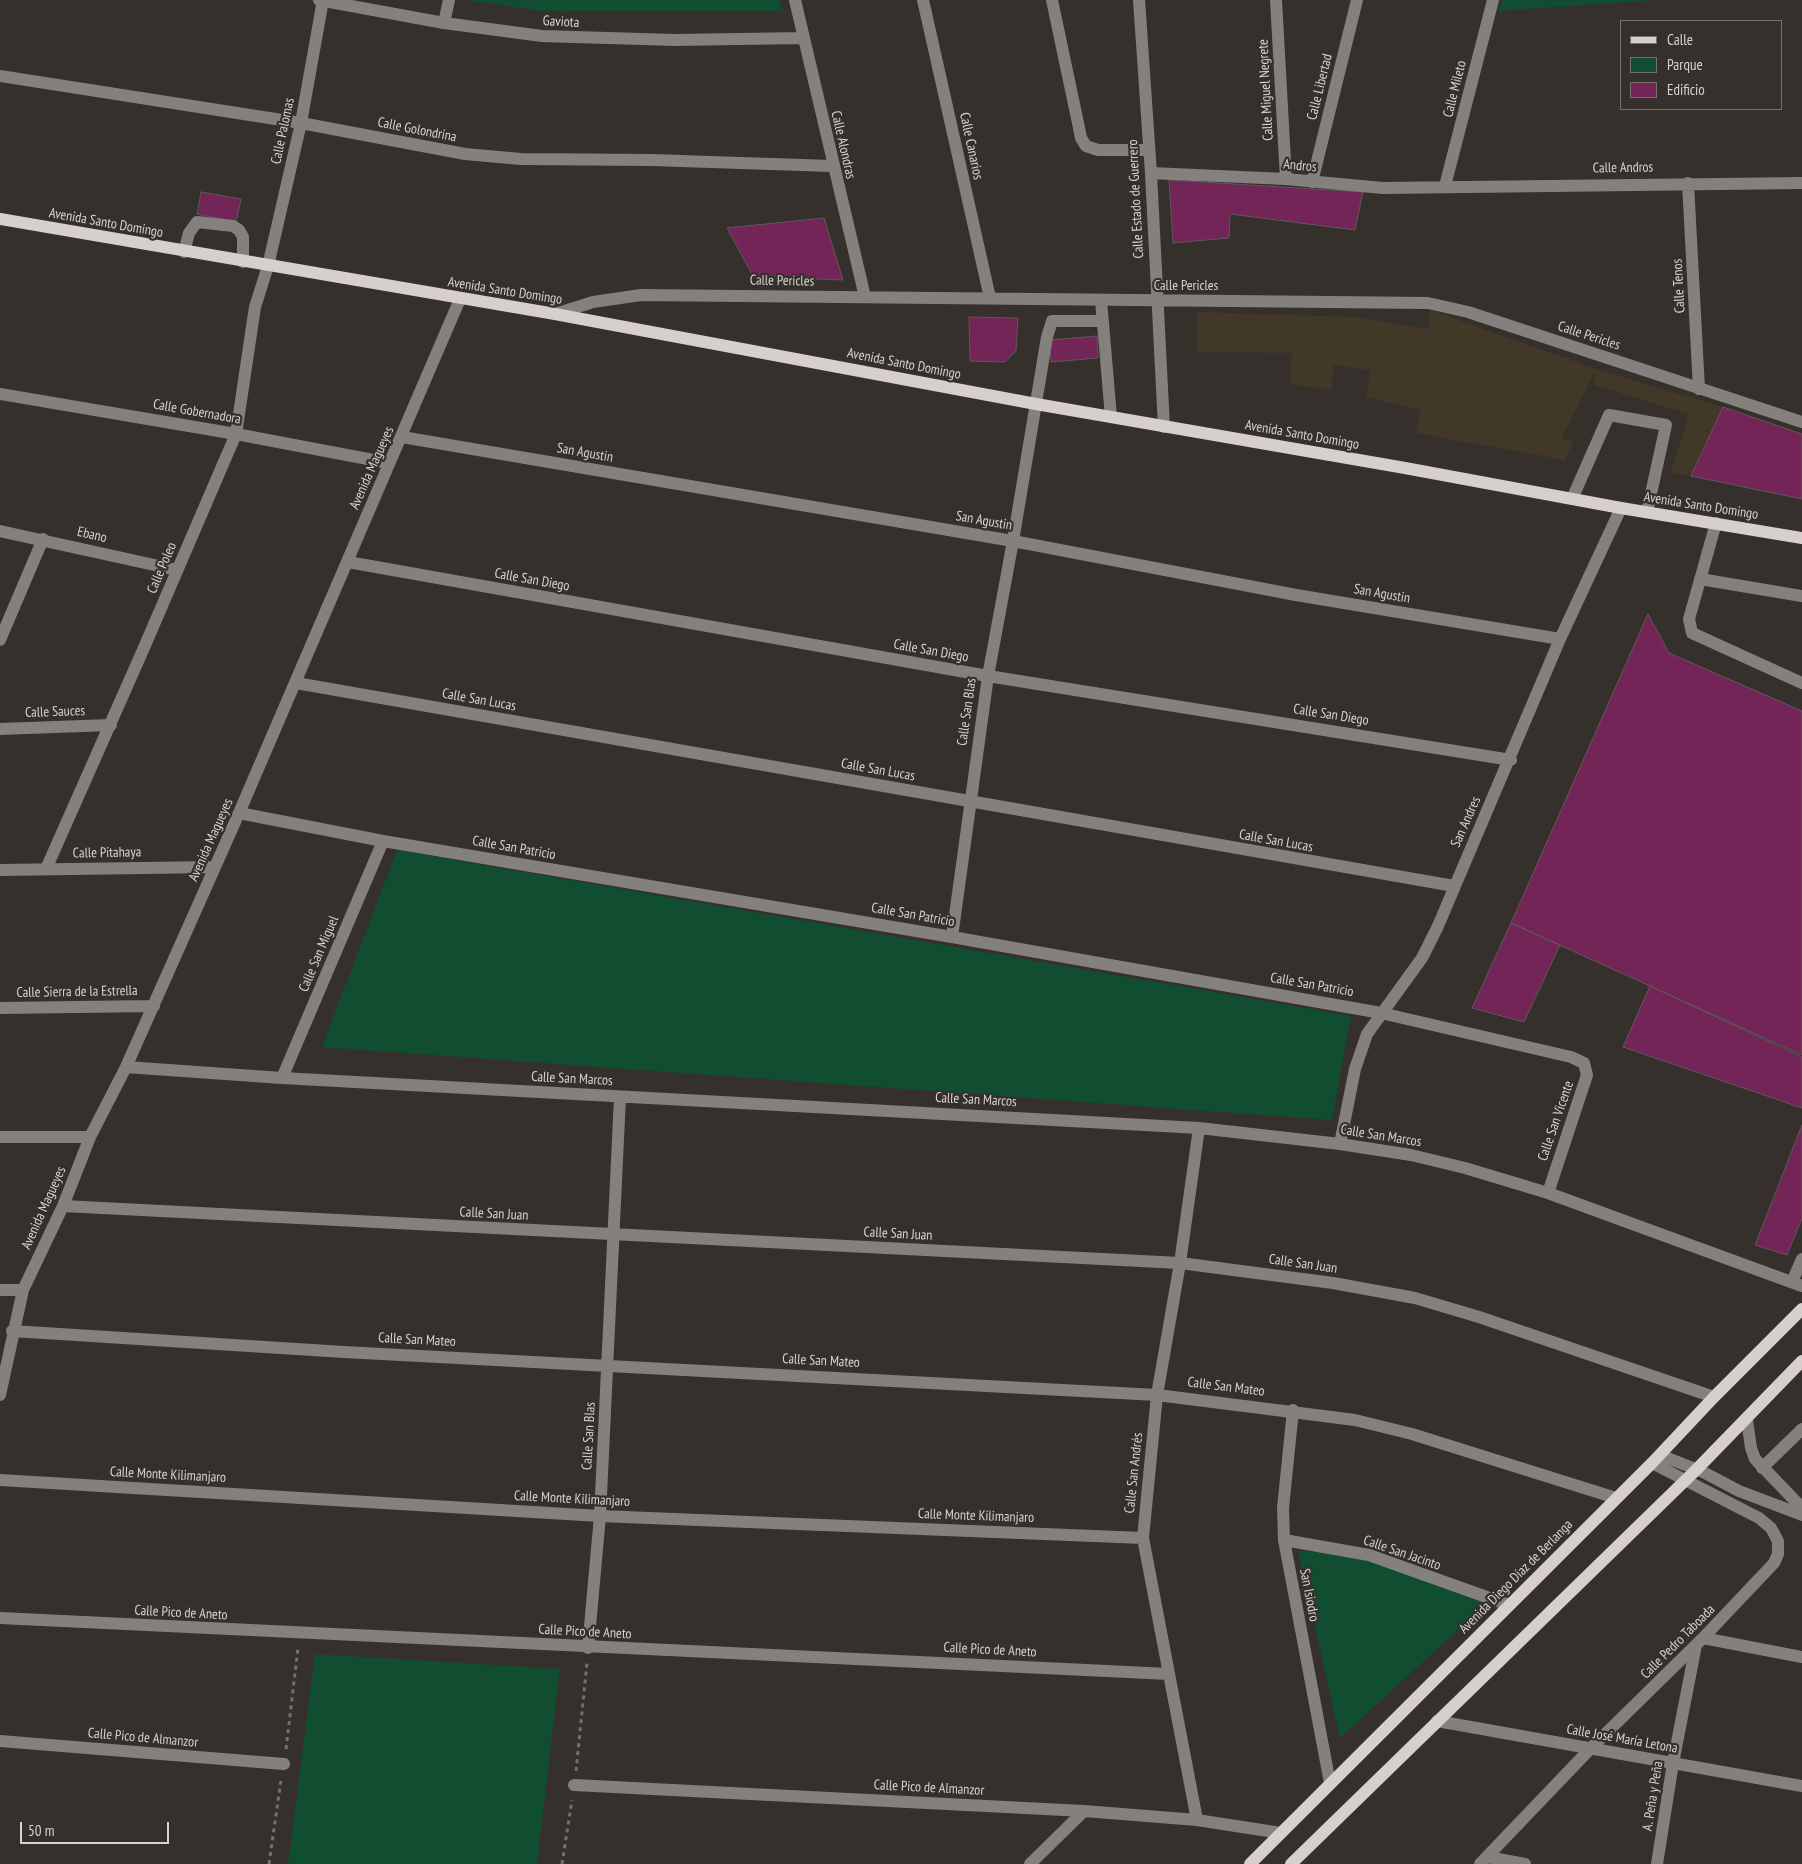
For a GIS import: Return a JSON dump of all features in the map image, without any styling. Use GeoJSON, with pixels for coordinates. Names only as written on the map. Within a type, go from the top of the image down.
{"type":"FeatureCollection","features":[{"type":"Feature","properties":{"kind":"main road","name":"Avenida Santo Domingo"},"geometry":{"type":"LineString","coordinates":[[0,219],[555,314],[1111,418],[1802,538]]}},
{"type":"Feature","properties":{"kind":"main road","name":"Avenida Diego Díaz de Berlanga"},"geometry":{"type":"LineString","coordinates":[[1250,1864],[1656,1459],[1714,1397],[1802,1309]]}},
{"type":"Feature","properties":{"kind":"main road"},"geometry":{"type":"LineString","coordinates":[[1291,1864],[1686,1480],[1802,1361]]}},
{"type":"Feature","properties":{"kind":"street","name":"Gaviota"},"geometry":{"type":"LineString","coordinates":[[322,0],[444,23],[542,36],[604,39],[804,38]]}},
{"type":"Feature","properties":{"kind":"street","name":"Calle Palomas"},"geometry":{"type":"LineString","coordinates":[[268,266],[301,123],[322,0]]}},
{"type":"Feature","properties":{"kind":"street"},"geometry":{"type":"LineString","coordinates":[[444,23],[449,0]]}},
{"type":"Feature","properties":{"kind":"street","name":"Calle Alondras"},"geometry":{"type":"LineString","coordinates":[[795,0],[832,166],[864,297]]}},
{"type":"Feature","properties":{"kind":"street","name":"Calle Canarios"},"geometry":{"type":"LineString","coordinates":[[923,0],[990,298]]}},
{"type":"Feature","properties":{"kind":"street"},"geometry":{"type":"LineString","coordinates":[[1052,0],[1081,138],[1086,146],[1098,150],[1149,150]]}},
{"type":"Feature","properties":{"kind":"street","name":"Calle Estado de Guerrero"},"geometry":{"type":"LineString","coordinates":[[1139,0],[1151,173],[1156,302],[1164,427]]}},
{"type":"Feature","properties":{"kind":"street","name":"Calle Miguel Negrete"},"geometry":{"type":"LineString","coordinates":[[1276,0],[1286,179]]}},
{"type":"Feature","properties":{"kind":"street","name":"Calle Libertad"},"geometry":{"type":"LineString","coordinates":[[1312,182],[1357,0]]}},
{"type":"Feature","properties":{"kind":"street","name":"Calle Mileto"},"geometry":{"type":"LineString","coordinates":[[1445,186],[1493,0]]}},
{"type":"Feature","properties":{"kind":"street","name":"Calle Golondrina"},"geometry":{"type":"LineString","coordinates":[[0,76],[301,123],[465,154],[520,159],[651,160],[832,166]]}},
{"type":"Feature","properties":{"kind":"street","name":"Andros"},"geometry":{"type":"LineString","coordinates":[[1151,173],[1286,179],[1383,188],[1445,186]]}},
{"type":"Feature","properties":{"kind":"street","name":"Calle Tenos"},"geometry":{"type":"LineString","coordinates":[[1688,183],[1700,388]]}},
{"type":"Feature","properties":{"kind":"street","name":"Calle Andros"},"geometry":{"type":"LineString","coordinates":[[1445,186],[1802,183]]}},
{"type":"Feature","properties":{"kind":"street"},"geometry":{"type":"LineString","coordinates":[[184,252],[189,233],[197,222],[233,226],[239,230],[243,237],[243,262]]}},
{"type":"Feature","properties":{"kind":"street","name":"Calle Poleo"},"geometry":{"type":"LineString","coordinates":[[46,869],[111,725],[236,434],[255,307],[268,266]]}},
{"type":"Feature","properties":{"kind":"street","name":"Calle Pericles"},"geometry":{"type":"LineString","coordinates":[[555,314],[593,302],[641,295],[990,298],[1156,302],[1384,301],[1428,303],[1468,312],[1802,422]]}},
{"type":"Feature","properties":{"kind":"street","name":"Avenida Magueyes"},"geometry":{"type":"LineString","coordinates":[[0,1395],[12,1332],[23,1290],[63,1206],[90,1137],[126,1067],[154,1006],[296,683],[460,299]]}},
{"type":"Feature","properties":{"kind":"street","name":"Calle San Blas"},"geometry":{"type":"LineString","coordinates":[[952,937],[988,676],[1013,541],[1046,337],[1059,299]]}},
{"type":"Feature","properties":{"kind":"street"},"geometry":{"type":"LineString","coordinates":[[1101,300],[1111,418]]}},
{"type":"Feature","properties":{"kind":"street"},"geometry":{"type":"LineString","coordinates":[[1052,321],[1103,321]]}},
{"type":"Feature","properties":{"kind":"street","name":"Calle Gobernadora"},"geometry":{"type":"LineString","coordinates":[[0,394],[236,434],[389,463]]}},
{"type":"Feature","properties":{"kind":"street"},"geometry":{"type":"LineString","coordinates":[[1572,499],[1609,415],[1666,425],[1647,512]]}},
{"type":"Feature","properties":{"kind":"street","name":"San Agustin"},"geometry":{"type":"LineString","coordinates":[[402,437],[1013,541],[1296,595],[1560,640]]}},
{"type":"Feature","properties":{"kind":"street","name":"San Andres"},"geometry":{"type":"LineString","coordinates":[[1340,1144],[1355,1069],[1367,1034],[1422,958],[1438,926],[1511,760],[1560,640],[1621,508]]}},
{"type":"Feature","properties":{"kind":"street"},"geometry":{"type":"LineString","coordinates":[[1716,523],[1689,619],[1692,633],[1802,683]]}},
{"type":"Feature","properties":{"kind":"street","name":"Ebano"},"geometry":{"type":"LineString","coordinates":[[0,531],[177,570]]}},
{"type":"Feature","properties":{"kind":"street"},"geometry":{"type":"LineString","coordinates":[[0,640],[43,540]]}},
{"type":"Feature","properties":{"kind":"street","name":"Calle San Diego"},"geometry":{"type":"LineString","coordinates":[[348,562],[988,676],[1511,760]]}},
{"type":"Feature","properties":{"kind":"street"},"geometry":{"type":"LineString","coordinates":[[1700,579],[1802,596]]}},
{"type":"Feature","properties":{"kind":"street","name":"Calle San Lucas"},"geometry":{"type":"LineString","coordinates":[[296,683],[1454,886]]}},
{"type":"Feature","properties":{"kind":"street","name":"Calle Sauces"},"geometry":{"type":"LineString","coordinates":[[0,729],[111,725]]}},
{"type":"Feature","properties":{"kind":"street","name":"Calle San Patricio"},"geometry":{"type":"LineString","coordinates":[[239,813],[383,841],[952,937],[1381,1013],[1579,1060]]}},
{"type":"Feature","properties":{"kind":"street","name":"Calle San Miguel"},"geometry":{"type":"LineString","coordinates":[[282,1078],[383,841]]}},
{"type":"Feature","properties":{"kind":"street","name":"Calle Pitahaya"},"geometry":{"type":"LineString","coordinates":[[0,870],[215,867]]}},
{"type":"Feature","properties":{"kind":"street","name":"Calle Sierra de la Estrella"},"geometry":{"type":"LineString","coordinates":[[0,1008],[154,1006]]}},
{"type":"Feature","properties":{"kind":"street","name":"Calle San Vicente"},"geometry":{"type":"LineString","coordinates":[[1548,1193],[1587,1075],[1584,1063],[1579,1060]]}},
{"type":"Feature","properties":{"kind":"street","name":"Calle San Marcos"},"geometry":{"type":"LineString","coordinates":[[126,1067],[282,1078],[1199,1128],[1340,1144],[1420,1157],[1465,1168],[1548,1193],[1797,1284]]}},
{"type":"Feature","properties":{"kind":"street","name":"Calle San Blas"},"geometry":{"type":"LineString","coordinates":[[588,1648],[600,1516],[620,1097]]}},
{"type":"Feature","properties":{"kind":"street","name":"Calle San Andrés"},"geometry":{"type":"LineString","coordinates":[[1197,1820],[1143,1538],[1157,1395],[1180,1263],[1199,1128]]}},
{"type":"Feature","properties":{"kind":"street"},"geometry":{"type":"LineString","coordinates":[[0,1137],[90,1137]]}},
{"type":"Feature","properties":{"kind":"street","name":"Calle San Juan"},"geometry":{"type":"LineString","coordinates":[[63,1206],[1180,1263],[1333,1283],[1415,1298],[1479,1317],[1714,1397]]}},
{"type":"Feature","properties":{"kind":"street"},"geometry":{"type":"LineString","coordinates":[[1797,1284],[1802,1259]]}},
{"type":"Feature","properties":{"kind":"street"},"geometry":{"type":"LineString","coordinates":[[0,1290],[23,1290]]}},
{"type":"Feature","properties":{"kind":"street","name":"Calle San Mateo"},"geometry":{"type":"LineString","coordinates":[[12,1332],[1157,1395],[1293,1410],[1355,1420],[1412,1434],[1616,1498]]}},
{"type":"Feature","properties":{"kind":"street","name":"San Isiodro"},"geometry":{"type":"LineString","coordinates":[[1293,1410],[1283,1508],[1284,1540],[1330,1783]]}},
{"type":"Feature","properties":{"kind":"street"},"geometry":{"type":"LineString","coordinates":[[1746,1420],[1751,1448],[1762,1468],[1802,1508]]}},
{"type":"Feature","properties":{"kind":"street"},"geometry":{"type":"LineString","coordinates":[[1762,1468],[1802,1429]]}},
{"type":"Feature","properties":{"kind":"street"},"geometry":{"type":"LineString","coordinates":[[1656,1459],[1696,1470],[1739,1491],[1802,1515]]}},
{"type":"Feature","properties":{"kind":"street","name":"Calle Pedro Taboada"},"geometry":{"type":"LineString","coordinates":[[1484,1861],[1590,1748],[1700,1642],[1768,1572],[1778,1554],[1778,1541],[1771,1528],[1759,1518],[1686,1480],[1656,1459]]}},
{"type":"Feature","properties":{"kind":"street","name":"Calle Monte Kilimanjaro"},"geometry":{"type":"LineString","coordinates":[[0,1480],[600,1516],[1143,1538]]}},
{"type":"Feature","properties":{"kind":"street"},"geometry":{"type":"LineString","coordinates":[[1729,1503],[1739,1491]]}},
{"type":"Feature","properties":{"kind":"street","name":"Calle San Jacinto"},"geometry":{"type":"LineString","coordinates":[[1284,1540],[1368,1555],[1509,1606]]}},
{"type":"Feature","properties":{"kind":"street","name":"Calle Pico de Aneto"},"geometry":{"type":"LineString","coordinates":[[0,1618],[588,1648],[1169,1674]]}},
{"type":"Feature","properties":{"kind":"street"},"geometry":{"type":"LineString","coordinates":[[1700,1642],[1802,1657]]}},
{"type":"Feature","properties":{"kind":"street","name":"A. Peña y Peña"},"geometry":{"type":"LineString","coordinates":[[1657,1864],[1673,1763],[1700,1642]]}},
{"type":"Feature","properties":{"kind":"street","name":"Calle José María Letona"},"geometry":{"type":"LineString","coordinates":[[1437,1721],[1802,1786]]}},
{"type":"Feature","properties":{"kind":"street","name":"Calle Pico de Almanzor"},"geometry":{"type":"LineString","coordinates":[[0,1742],[284,1764]]}},
{"type":"Feature","properties":{"kind":"street","name":"Calle Pico de Almanzor"},"geometry":{"type":"LineString","coordinates":[[574,1785],[1084,1811],[1197,1820],[1281,1833]]}},
{"type":"Feature","properties":{"kind":"street"},"geometry":{"type":"LineString","coordinates":[[1030,1864],[1084,1811]]}},
{"type":"Feature","properties":{"kind":"street"},"geometry":{"type":"LineString","coordinates":[[1484,1861],[1525,1864]]}},
{"type":"Feature","properties":{"kind":"path"},"geometry":{"type":"LineString","coordinates":[[562,1864],[574,1785],[588,1648]]}},
{"type":"Feature","properties":{"kind":"shaded area"},"geometry":{"type":"Polygon","coordinates":[[[1430,310],[1596,369],[1723,407],[1691,476],[1671,472],[1689,414],[1594,385],[1595,371],[1561,439],[1573,442],[1565,460],[1416,433],[1420,410],[1366,397],[1371,370],[1333,365],[1332,390],[1290,384],[1292,353],[1197,352],[1198,312],[1355,317],[1428,329],[1430,310]]]}},
{"type":"Feature","properties":{"kind":"green space"},"geometry":{"type":"Polygon","coordinates":[[[467,0],[779,0],[783,11],[540,11],[467,0]]]}},
{"type":"Feature","properties":{"kind":"green space"},"geometry":{"type":"Polygon","coordinates":[[[1503,0],[1657,0],[1498,11],[1503,0]]]}},
{"type":"Feature","properties":{"kind":"green space"},"geometry":{"type":"Polygon","coordinates":[[[397,850],[1351,1016],[1332,1120],[322,1047],[397,850]]]}},
{"type":"Feature","properties":{"kind":"green space"},"geometry":{"type":"Polygon","coordinates":[[[1298,1551],[1353,1554],[1488,1602],[1340,1738],[1298,1551]]]}},
{"type":"Feature","properties":{"kind":"green space"},"geometry":{"type":"Polygon","coordinates":[[[315,1654],[560,1669],[537,1864],[288,1864],[315,1654]]]}},
{"type":"Feature","properties":{"kind":"building"},"geometry":{"type":"Polygon","coordinates":[[[1169,180],[1363,192],[1355,230],[1230,214],[1229,238],[1173,243],[1169,180]]]}},
{"type":"Feature","properties":{"kind":"building"},"geometry":{"type":"Polygon","coordinates":[[[201,192],[241,199],[236,222],[197,214],[201,192]]]}},
{"type":"Feature","properties":{"kind":"building"},"geometry":{"type":"Polygon","coordinates":[[[824,218],[843,280],[753,276],[727,228],[824,218]]]}},
{"type":"Feature","properties":{"kind":"building"},"geometry":{"type":"Polygon","coordinates":[[[969,317],[1018,318],[1016,351],[1005,362],[970,361],[969,317]]]}},
{"type":"Feature","properties":{"kind":"building"},"geometry":{"type":"Polygon","coordinates":[[[1097,336],[1098,358],[1051,362],[1049,340],[1097,336]]]}},
{"type":"Feature","properties":{"kind":"building"},"geometry":{"type":"Polygon","coordinates":[[[1723,407],[1802,434],[1802,499],[1691,476],[1723,407]]]}},
{"type":"Feature","properties":{"kind":"building"},"geometry":{"type":"Polygon","coordinates":[[[1648,614],[1669,653],[1802,711],[1802,1055],[1511,923],[1648,614]]]}},
{"type":"Feature","properties":{"kind":"building"},"geometry":{"type":"Polygon","coordinates":[[[1511,923],[1560,945],[1524,1022],[1472,1008],[1511,923]]]}},
{"type":"Feature","properties":{"kind":"building"},"geometry":{"type":"Polygon","coordinates":[[[1650,986],[1802,1057],[1802,1108],[1623,1047],[1650,986]]]}},
{"type":"Feature","properties":{"kind":"building"},"geometry":{"type":"Polygon","coordinates":[[[1802,1125],[1802,1218],[1787,1255],[1755,1245],[1802,1125]]]}}]}
